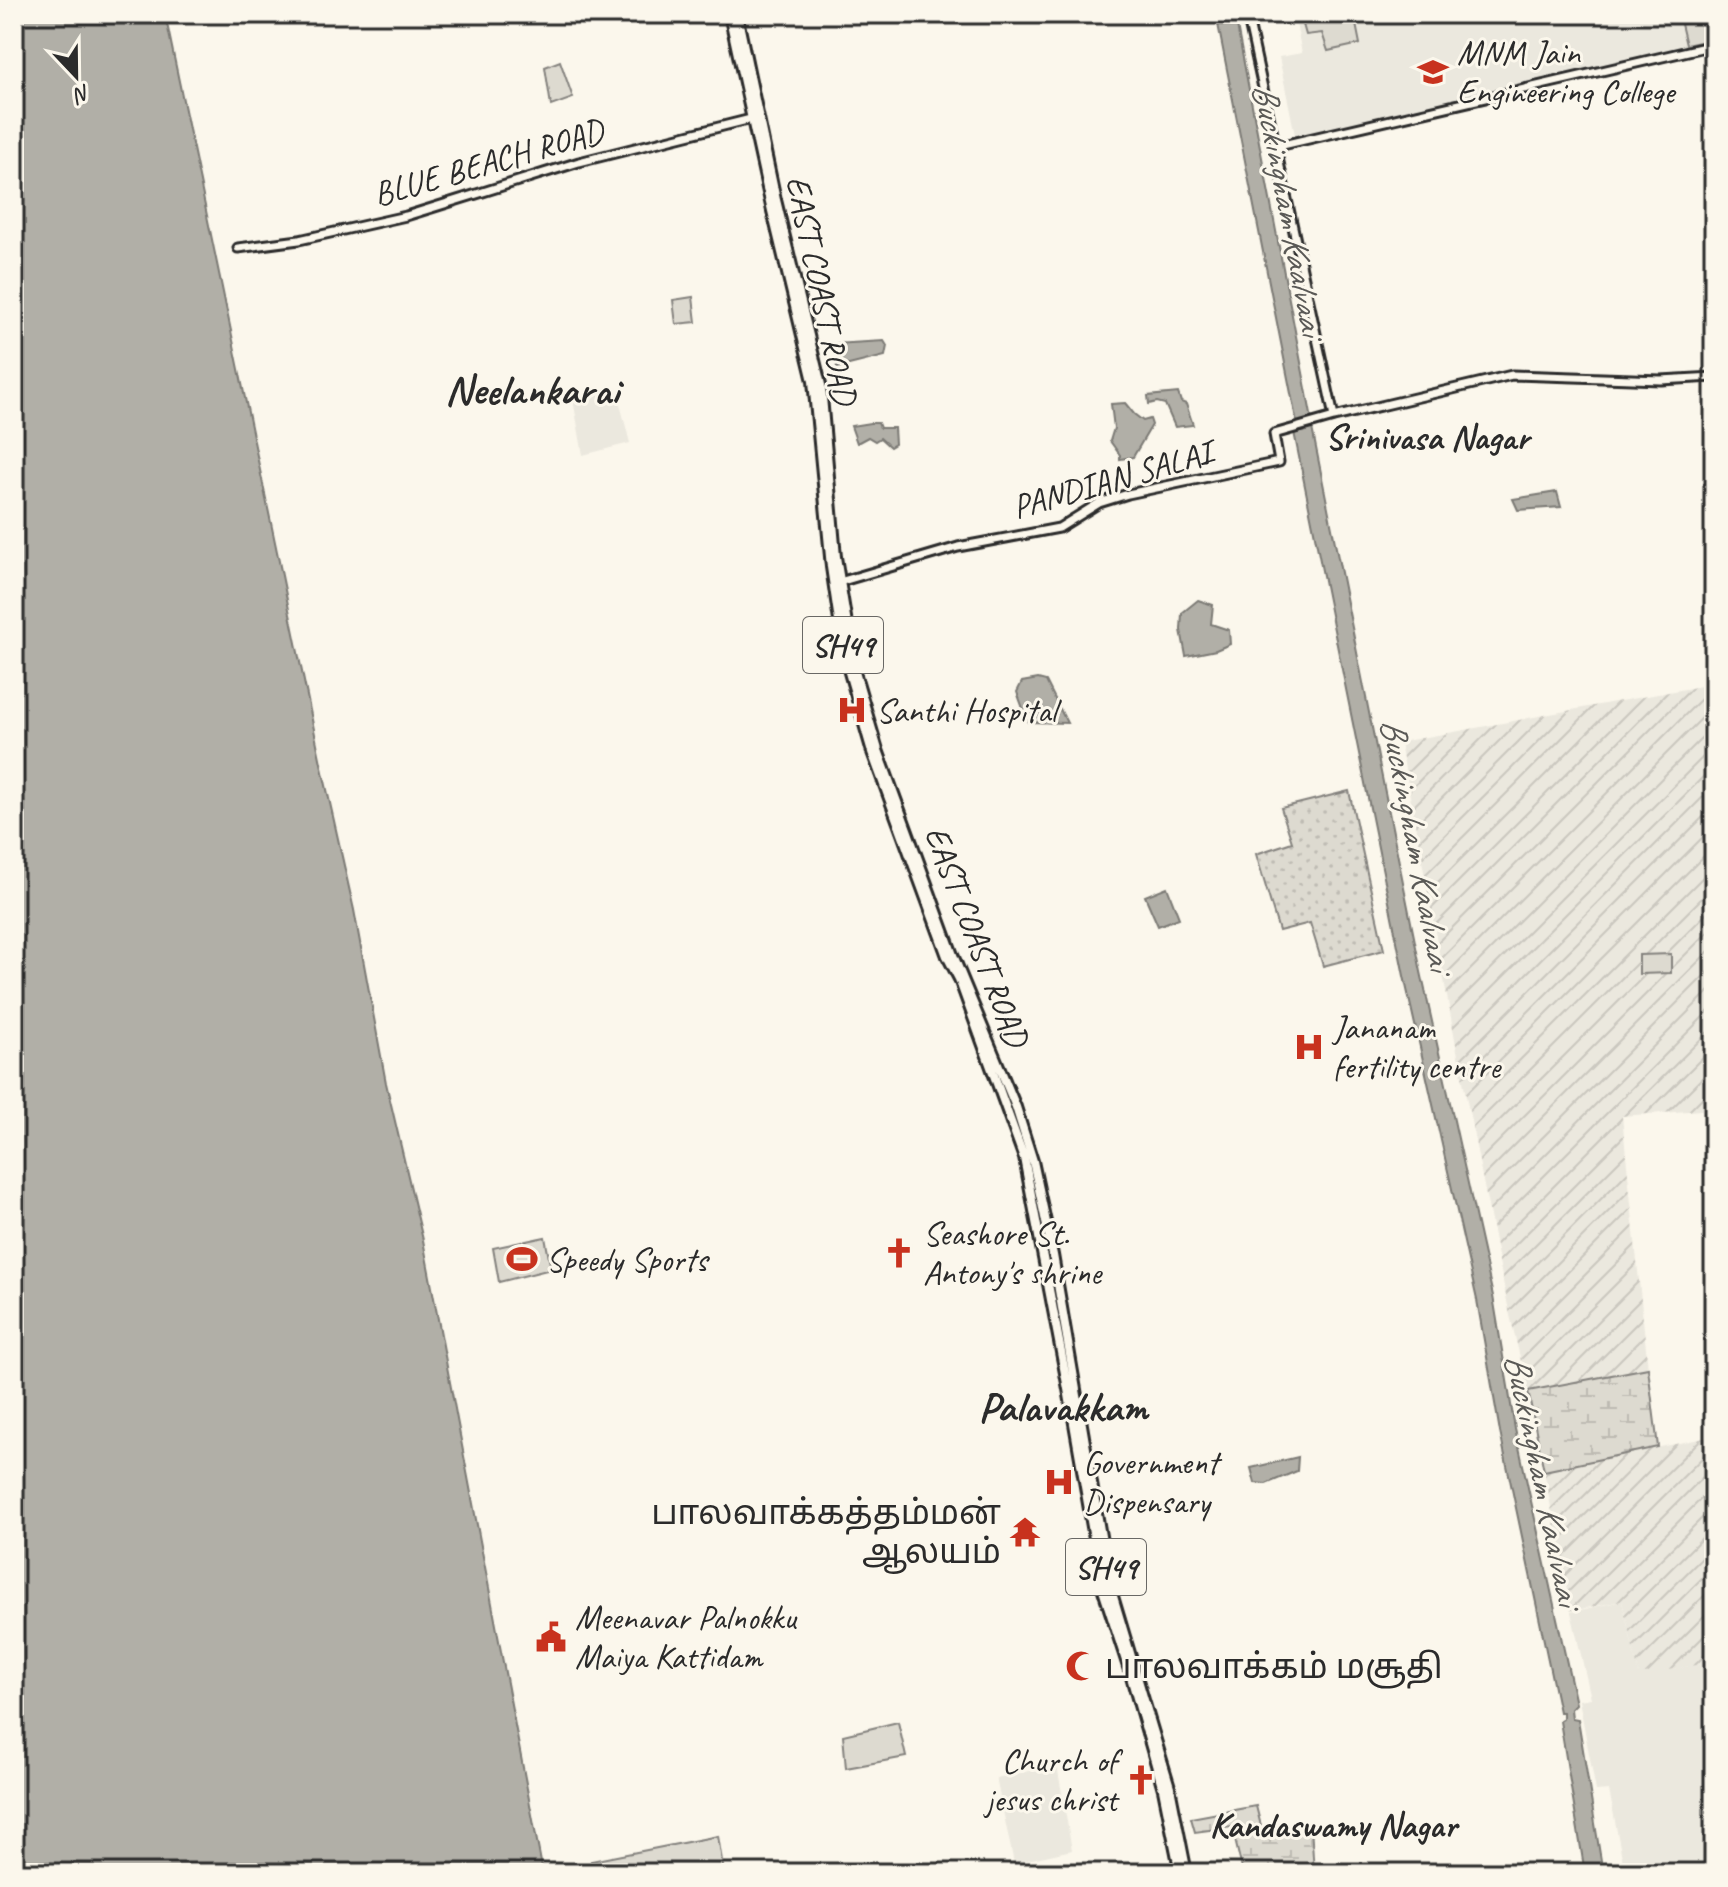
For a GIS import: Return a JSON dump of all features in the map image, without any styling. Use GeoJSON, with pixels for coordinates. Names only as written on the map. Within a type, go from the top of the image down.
{"type":"FeatureCollection","features":[{"type":"Feature","properties":{"kind":"main road","name":"EAST COAST ROAD"},"geometry":{"type":"LineString","coordinates":[[729,14],[813,381],[846,664],[872,752],[1024,1158],[1103,1590],[1163,1789],[1180,1873]]}},
{"type":"Feature","properties":{"kind":"main road","name":"EAST COAST ROAD"},"geometry":{"type":"LineString","coordinates":[[737,14],[776,200],[820,379],[822,445]]}},
{"type":"Feature","properties":{"kind":"main road","name":"EAST COAST ROAD"},"geometry":{"type":"LineString","coordinates":[[837,583],[855,672],[878,750],[953,955],[1016,1107],[1033,1161],[1065,1323],[1107,1573],[1170,1787],[1187,1873]]}},
{"type":"Feature","properties":{"kind":"street"},"geometry":{"type":"LineString","coordinates":[[1247,14],[1334,417],[1512,375],[1661,380],[1714,377]]}},
{"type":"Feature","properties":{"kind":"street"},"geometry":{"type":"LineString","coordinates":[[1274,147],[1714,45]]}},
{"type":"Feature","properties":{"kind":"street","name":"BLUE BEACH ROAD"},"geometry":{"type":"LineString","coordinates":[[238,248],[299,240],[406,216],[579,162],[751,119]]}},
{"type":"Feature","properties":{"kind":"street","name":"PANDIAN SALAI"},"geometry":{"type":"LineString","coordinates":[[837,583],[958,547],[1059,528],[1099,503],[1120,497],[1279,462],[1274,434],[1334,417]]}},
{"type":"Feature","properties":{"kind":"shaded area"},"geometry":{"type":"Polygon","coordinates":[[[14,14],[165,14],[354,910],[386,1083],[423,1240],[543,1873],[14,1873],[14,14]]]}},
{"type":"Feature","properties":{"kind":"shaded area"},"geometry":{"type":"Polygon","coordinates":[[[1216,14],[1235,14],[1312,420],[1297,424],[1216,14]]]}},
{"type":"Feature","properties":{"kind":"shaded area","name":"MNM Jain Engineering College"},"geometry":{"type":"Polygon","coordinates":[[[1294,14],[1543,14],[1545,20],[1574,14],[1714,14],[1714,42],[1296,140],[1279,57],[1302,53],[1294,14]]]}},
{"type":"Feature","properties":{"kind":"shaded area"},"geometry":{"type":"Polygon","coordinates":[[[884,341],[887,346],[885,356],[837,368],[834,344],[884,341]]]}},
{"type":"Feature","properties":{"kind":"shaded area"},"geometry":{"type":"Polygon","coordinates":[[[616,388],[630,443],[583,455],[572,394],[616,388]]]}},
{"type":"Feature","properties":{"kind":"shaded area"},"geometry":{"type":"Polygon","coordinates":[[[1178,393],[1181,402],[1186,404],[1193,425],[1175,427],[1165,404],[1149,404],[1148,396],[1178,393]]]}},
{"type":"Feature","properties":{"kind":"shaded area"},"geometry":{"type":"Polygon","coordinates":[[[1125,403],[1143,421],[1150,419],[1152,425],[1133,457],[1120,459],[1110,441],[1114,428],[1111,404],[1125,403]]]}},
{"type":"Feature","properties":{"kind":"shaded area"},"geometry":{"type":"Polygon","coordinates":[[[878,423],[880,428],[894,428],[895,444],[890,447],[880,438],[875,441],[868,437],[857,443],[851,426],[878,423]]]}},
{"type":"Feature","properties":{"kind":"shaded area"},"geometry":{"type":"Polygon","coordinates":[[[1312,428],[1421,972],[1493,1296],[1515,1429],[1576,1704],[1571,1709],[1572,1718],[1578,1719],[1603,1873],[1585,1873],[1560,1721],[1563,1712],[1559,1712],[1500,1432],[1477,1300],[1404,976],[1294,432],[1312,428]]]}},
{"type":"Feature","properties":{"kind":"shaded area"},"geometry":{"type":"Polygon","coordinates":[[[1557,492],[1561,507],[1518,510],[1513,499],[1557,492]]]}},
{"type":"Feature","properties":{"kind":"shaded area"},"geometry":{"type":"Polygon","coordinates":[[[1198,600],[1213,605],[1211,624],[1229,630],[1230,644],[1186,656],[1181,630],[1182,613],[1198,600]]]}},
{"type":"Feature","properties":{"kind":"shaded area"},"geometry":{"type":"Polygon","coordinates":[[[1714,677],[1714,1109],[1622,1116],[1648,1368],[1528,1391],[1459,1061],[1400,742],[1712,684],[1714,677]]]}},
{"type":"Feature","properties":{"kind":"shaded area"},"geometry":{"type":"Polygon","coordinates":[[[1046,681],[1067,723],[1028,722],[1017,692],[1022,682],[1046,681]]]}},
{"type":"Feature","properties":{"kind":"shaded area"},"geometry":{"type":"Polygon","coordinates":[[[1167,887],[1179,918],[1158,926],[1145,896],[1167,887]]]}},
{"type":"Feature","properties":{"kind":"shaded area"},"geometry":{"type":"Polygon","coordinates":[[[1714,1436],[1714,1662],[1639,1675],[1622,1601],[1571,1611],[1544,1471],[1714,1436]]]}},
{"type":"Feature","properties":{"kind":"shaded area"},"geometry":{"type":"Polygon","coordinates":[[[1298,1457],[1297,1471],[1266,1484],[1255,1483],[1251,1468],[1298,1457]]]}},
{"type":"Feature","properties":{"kind":"shaded area"},"geometry":{"type":"Polygon","coordinates":[[[1622,1601],[1639,1674],[1714,1662],[1714,1873],[1625,1873],[1609,1790],[1596,1791],[1579,1700],[1591,1698],[1571,1612],[1622,1601]]]}},
{"type":"Feature","properties":{"kind":"shaded area"},"geometry":{"type":"Polygon","coordinates":[[[1057,1765],[1072,1850],[1014,1863],[996,1778],[1057,1765]]]}},
{"type":"Feature","properties":{"kind":"green space"},"geometry":{"type":"Polygon","coordinates":[[[1300,14],[1354,14],[1360,44],[1328,51],[1322,33],[1306,35],[1300,14]]]}},
{"type":"Feature","properties":{"kind":"green space"},"geometry":{"type":"Polygon","coordinates":[[[1714,17],[1714,39],[1686,45],[1681,24],[1714,17]]]}},
{"type":"Feature","properties":{"kind":"green space"},"geometry":{"type":"Polygon","coordinates":[[[560,61],[573,98],[551,106],[545,67],[560,61]]]}},
{"type":"Feature","properties":{"kind":"green space"},"geometry":{"type":"Polygon","coordinates":[[[693,297],[696,322],[676,324],[673,300],[693,297]]]}},
{"type":"Feature","properties":{"kind":"green space"},"geometry":{"type":"Polygon","coordinates":[[[1349,791],[1384,950],[1323,966],[1310,923],[1279,931],[1256,854],[1292,842],[1281,808],[1349,791]]]}},
{"type":"Feature","properties":{"kind":"green space"},"geometry":{"type":"Polygon","coordinates":[[[1671,954],[1671,973],[1639,974],[1639,955],[1671,954]]]}},
{"type":"Feature","properties":{"kind":"green space","name":"Speedy Sports"},"geometry":{"type":"Polygon","coordinates":[[[545,1237],[551,1269],[499,1282],[493,1248],[545,1237]]]}},
{"type":"Feature","properties":{"kind":"green space"},"geometry":{"type":"Polygon","coordinates":[[[1648,1368],[1658,1447],[1544,1471],[1528,1391],[1648,1368]]]}},
{"type":"Feature","properties":{"kind":"green space"},"geometry":{"type":"Polygon","coordinates":[[[898,1722],[906,1757],[846,1768],[843,1735],[898,1722]]]}},
{"type":"Feature","properties":{"kind":"green space"},"geometry":{"type":"Polygon","coordinates":[[[1256,1806],[1262,1830],[1311,1826],[1314,1873],[1243,1873],[1232,1827],[1195,1832],[1191,1818],[1256,1806]]]}},
{"type":"Feature","properties":{"kind":"green space"},"geometry":{"type":"Polygon","coordinates":[[[718,1836],[724,1873],[593,1873],[591,1861],[718,1836]]]}},
{"type":"Feature","properties":{"kind":"place","name":"MNM Jain Engineering College"},"geometry":{"type":"Point","coordinates":[1433,72]}},
{"type":"Feature","properties":{"kind":"place","name":"Santhi Hospital"},"geometry":{"type":"Point","coordinates":[852,710]}},
{"type":"Feature","properties":{"kind":"place","name":"Jananam fertility centre"},"geometry":{"type":"Point","coordinates":[1309,1047]}},
{"type":"Feature","properties":{"kind":"place","name":"Seashore St. Antony's shrine"},"geometry":{"type":"Point","coordinates":[899,1253]}},
{"type":"Feature","properties":{"kind":"place","name":"Speedy Sports"},"geometry":{"type":"Point","coordinates":[522,1259]}},
{"type":"Feature","properties":{"kind":"place","name":"Government Dispensary"},"geometry":{"type":"Point","coordinates":[1059,1482]}},
{"type":"Feature","properties":{"kind":"place","name":"பாலவாக்கத்தம்மன் ஆலயம்"},"geometry":{"type":"Point","coordinates":[1025,1532]}},
{"type":"Feature","properties":{"kind":"place","name":"Meenavar Palnokku Maiya Kattidam"},"geometry":{"type":"Point","coordinates":[551,1637]}},
{"type":"Feature","properties":{"kind":"place","name":"பாலவாக்கம் மசூதி"},"geometry":{"type":"Point","coordinates":[1081,1666]}},
{"type":"Feature","properties":{"kind":"place","name":"Church of jesus christ"},"geometry":{"type":"Point","coordinates":[1141,1780]}},
{"type":"Feature","properties":{"kind":"district","name":"Neelankarai"},"geometry":{"type":"Point","coordinates":[532,390]}},
{"type":"Feature","properties":{"kind":"district","name":"Srinivasa Nagar"},"geometry":{"type":"Point","coordinates":[1427,437]}},
{"type":"Feature","properties":{"kind":"district","name":"Palavakkam"},"geometry":{"type":"Point","coordinates":[1063,1407]}},
{"type":"Feature","properties":{"kind":"district","name":"Kandaswamy Nagar"},"geometry":{"type":"Point","coordinates":[1333,1825]}},
{"type":"Feature","properties":{"kind":"water label","name":"Buckingham Kaalvaai"},"geometry":{"type":"Point","coordinates":[1289,209]}},
{"type":"Feature","properties":{"kind":"water label","name":"Buckingham Kaalvaai"},"geometry":{"type":"Point","coordinates":[1417,844]}},
{"type":"Feature","properties":{"kind":"water label","name":"Buckingham Kaalvaai"},"geometry":{"type":"Point","coordinates":[1543,1479]}}]}
